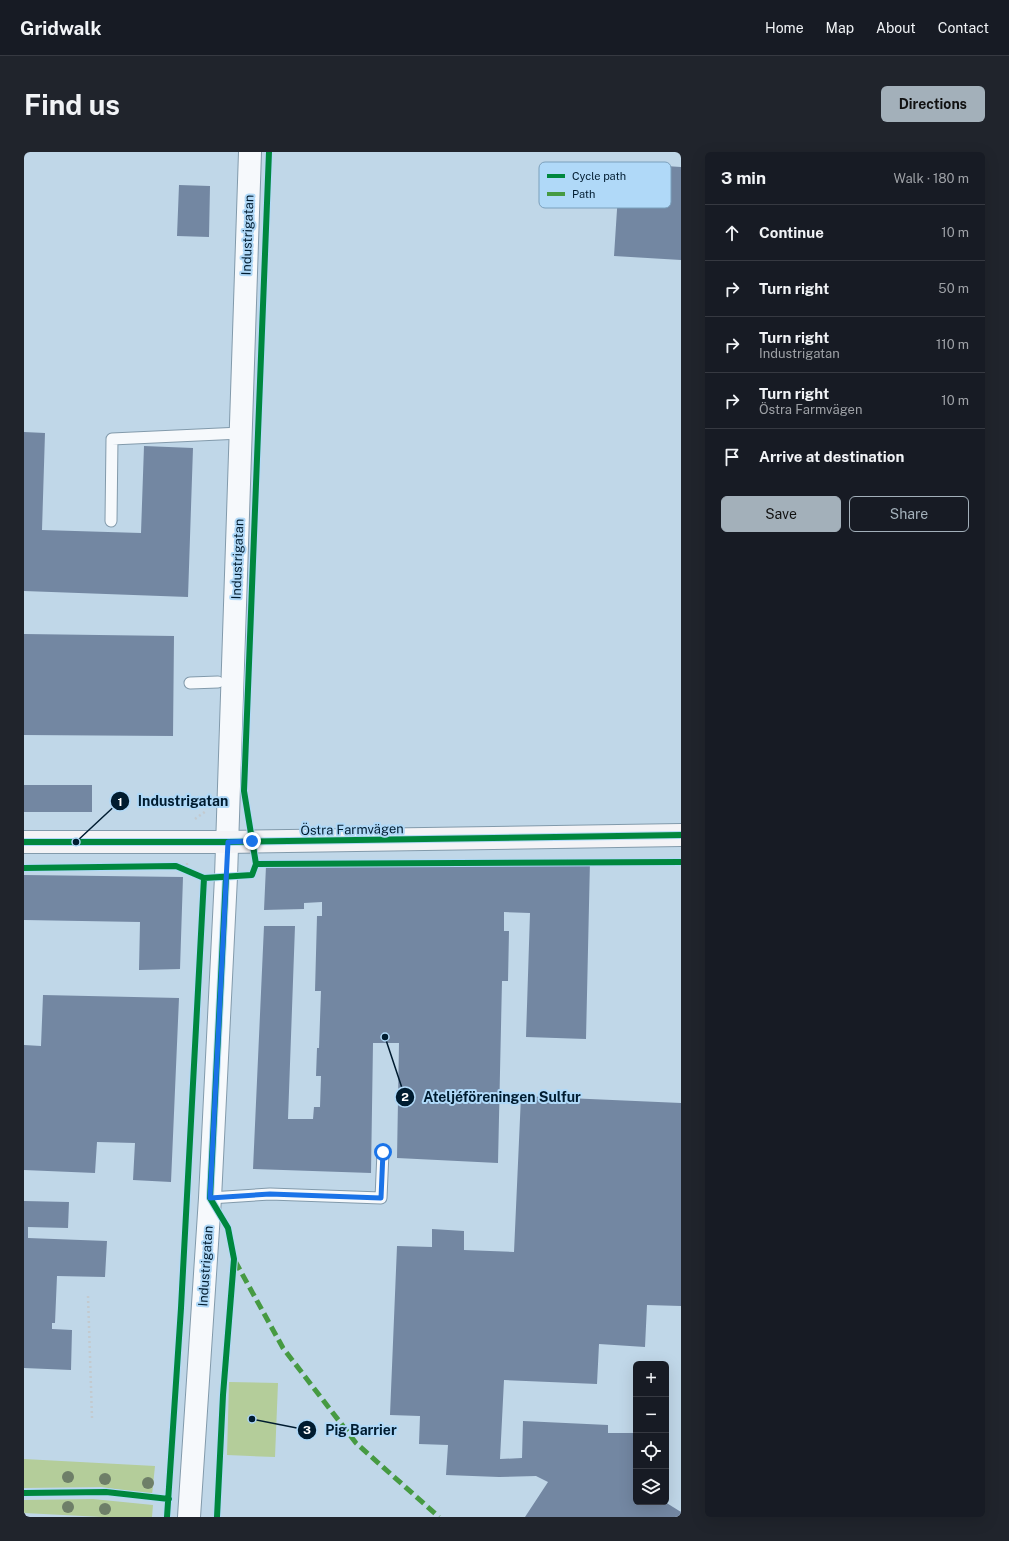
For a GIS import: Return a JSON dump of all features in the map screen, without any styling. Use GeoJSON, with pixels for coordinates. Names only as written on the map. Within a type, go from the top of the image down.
{"type":"FeatureCollection","features":[{"type":"Feature","properties":{"kind":"street","name":"Industrigatan"},"geometry":{"type":"LineString","coordinates":[[189,1517],[210,1198],[228,842],[250,152]]}},
{"type":"Feature","properties":{"kind":"street","name":"Östra Farmvägen"},"geometry":{"type":"LineString","coordinates":[[24,842],[228,842],[681,835]]}},
{"type":"Feature","properties":{"kind":"lane"},"geometry":{"type":"LineString","coordinates":[[111,521],[112,439],[241,433]]}},
{"type":"Feature","properties":{"kind":"lane"},"geometry":{"type":"LineString","coordinates":[[190,683],[218,682]]}},
{"type":"Feature","properties":{"kind":"lane"},"geometry":{"type":"LineString","coordinates":[[210,1198],[270,1194],[381,1198],[383,1152]]}},
{"type":"Feature","properties":{"kind":"path"},"geometry":{"type":"LineString","coordinates":[[88,1296],[92,1418]]}},
{"type":"Feature","properties":{"kind":"green space"},"geometry":{"type":"Polygon","coordinates":[[[229,1382],[278,1383],[275,1457],[227,1455],[229,1382]]]}},
{"type":"Feature","properties":{"kind":"green space"},"geometry":{"type":"Polygon","coordinates":[[[24,1459],[155,1466],[152,1495],[102,1487],[24,1488],[24,1459]]]}},
{"type":"Feature","properties":{"kind":"green space"},"geometry":{"type":"Polygon","coordinates":[[[93,1499],[153,1505],[152,1517],[102,1517],[24,1513],[24,1500],[93,1499]]]}},
{"type":"Feature","properties":{"kind":"building"},"geometry":{"type":"Polygon","coordinates":[[[671,166],[681,167],[681,260],[614,256],[617,208],[671,208],[671,166]]]}},
{"type":"Feature","properties":{"kind":"building"},"geometry":{"type":"Polygon","coordinates":[[[179,185],[210,186],[209,237],[177,236],[179,185]]]}},
{"type":"Feature","properties":{"kind":"building"},"geometry":{"type":"Polygon","coordinates":[[[24,432],[45,433],[42,530],[141,533],[144,446],[193,448],[188,597],[24,591],[24,432]]]}},
{"type":"Feature","properties":{"kind":"building"},"geometry":{"type":"Polygon","coordinates":[[[24,634],[174,636],[173,736],[24,735],[24,634]]]}},
{"type":"Feature","properties":{"kind":"building"},"geometry":{"type":"Polygon","coordinates":[[[24,785],[92,785],[92,812],[24,812],[24,785]]]}},
{"type":"Feature","properties":{"kind":"building"},"geometry":{"type":"Polygon","coordinates":[[[590,860],[586,1039],[526,1037],[530,913],[504,912],[504,931],[509,931],[508,981],[502,981],[498,1163],[397,1158],[399,1043],[373,1043],[371,1173],[253,1169],[264,926],[295,926],[288,1119],[313,1119],[314,1107],[320,1107],[321,1076],[316,1076],[317,1048],[319,1048],[321,991],[315,991],[317,916],[322,916],[322,902],[304,903],[304,909],[264,910],[266,866],[590,860]]]}},
{"type":"Feature","properties":{"kind":"building"},"geometry":{"type":"Polygon","coordinates":[[[24,875],[183,877],[180,969],[139,970],[140,922],[24,920],[24,875]]]}},
{"type":"Feature","properties":{"kind":"building"},"geometry":{"type":"Polygon","coordinates":[[[43,995],[179,998],[171,1182],[133,1180],[135,1143],[97,1142],[95,1173],[24,1170],[24,1045],[41,1046],[43,995]]]}},
{"type":"Feature","properties":{"kind":"building"},"geometry":{"type":"Polygon","coordinates":[[[521,1096],[681,1103],[681,1306],[647,1305],[645,1347],[599,1344],[597,1384],[504,1380],[500,1459],[522,1458],[523,1421],[608,1425],[608,1433],[633,1433],[633,1505],[669,1504],[681,1512],[681,1517],[525,1517],[548,1482],[536,1476],[499,1477],[446,1475],[448,1445],[419,1444],[420,1416],[390,1415],[397,1246],[432,1247],[432,1229],[464,1231],[464,1250],[514,1252],[521,1096]]]}},
{"type":"Feature","properties":{"kind":"building"},"geometry":{"type":"Polygon","coordinates":[[[24,1201],[69,1202],[68,1228],[28,1227],[28,1238],[107,1241],[105,1277],[57,1276],[55,1323],[52,1323],[52,1329],[72,1330],[71,1370],[24,1368],[24,1201]]]}},
{"type":"Feature","properties":{"kind":"marked path"},"geometry":{"type":"LineString","coordinates":[[235,1261],[283,1348],[356,1443],[439,1517]]}},
{"type":"Feature","properties":{"kind":"cycle path"},"geometry":{"type":"LineString","coordinates":[[24,868],[176,866],[204,878],[252,875],[256,864],[244,791],[269,152]]}},
{"type":"Feature","properties":{"kind":"cycle path"},"geometry":{"type":"LineString","coordinates":[[24,842],[228,842],[681,835]]}},
{"type":"Feature","properties":{"kind":"cycle path"},"geometry":{"type":"LineString","coordinates":[[256,864],[681,862]]}},
{"type":"Feature","properties":{"kind":"cycle path"},"geometry":{"type":"LineString","coordinates":[[217,1517],[223,1395],[234,1259],[228,1228],[210,1198],[226,877]]}},
{"type":"Feature","properties":{"kind":"cycle path"},"geometry":{"type":"LineString","coordinates":[[167,1517],[181,1308],[204,878]]}},
{"type":"Feature","properties":{"kind":"cycle path"},"geometry":{"type":"LineString","coordinates":[[24,1493],[106,1492],[169,1499]]}},
{"type":"Feature","properties":{"kind":"place","name":"Industrigatan"},"geometry":{"type":"Point","coordinates":[76,842]}},
{"type":"Feature","properties":{"kind":"place","name":"Ateljéföreningen Sulfur"},"geometry":{"type":"Point","coordinates":[385,1037]}},
{"type":"Feature","properties":{"kind":"place","name":"Pig Barrier"},"geometry":{"type":"Point","coordinates":[252,1419]}},
{"type":"Feature","properties":{"kind":"route"},"geometry":{"type":"LineString","coordinates":[[252,841],[228,842],[210,1198],[270,1194],[381,1198],[383,1152]]}}]}
